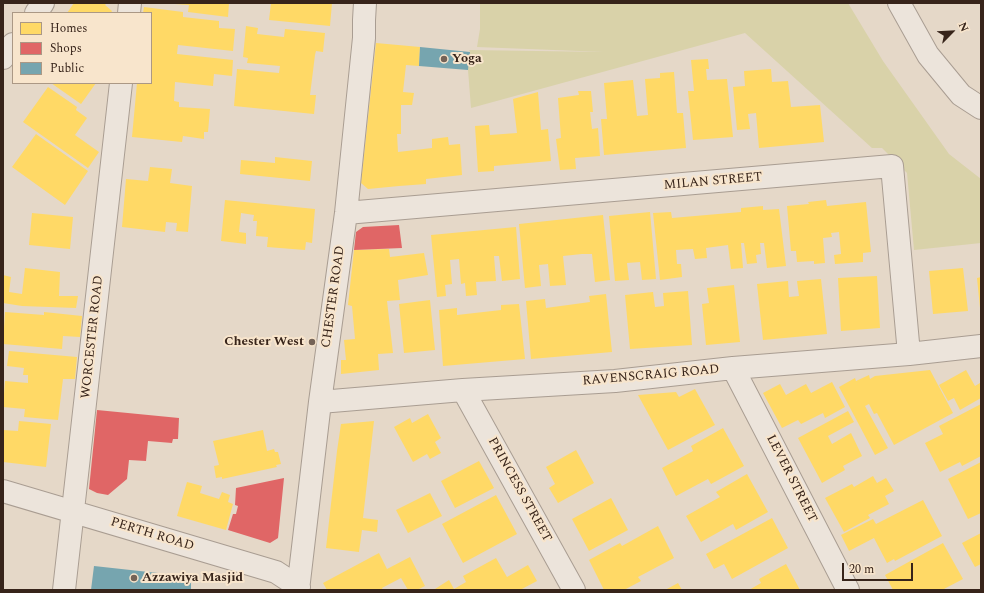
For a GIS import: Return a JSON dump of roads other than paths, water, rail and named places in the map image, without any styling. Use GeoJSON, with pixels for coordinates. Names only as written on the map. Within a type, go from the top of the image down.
{"type":"FeatureCollection","features":[{"type":"Feature","properties":{"kind":"street"},"geometry":{"type":"LineString","coordinates":[[37,12],[43,3]]}},
{"type":"Feature","properties":{"kind":"street","name":"CHESTER ROAD"},"geometry":{"type":"LineString","coordinates":[[299,589],[320,402],[346,213],[364,38],[365,3]]}},
{"type":"Feature","properties":{"kind":"street"},"geometry":{"type":"LineString","coordinates":[[899,3],[928,55],[962,95],[981,108]]}},
{"type":"Feature","properties":{"kind":"street"},"geometry":{"type":"LineString","coordinates":[[3,58],[12,45]]}},
{"type":"Feature","properties":{"kind":"street","name":"WORCESTER ROAD"},"geometry":{"type":"LineString","coordinates":[[64,590],[121,84]]}},
{"type":"Feature","properties":{"kind":"street","name":"MILAN STREET"},"geometry":{"type":"LineString","coordinates":[[346,213],[892,166],[909,354]]}},
{"type":"Feature","properties":{"kind":"street","name":"RAVENSCRAIG ROAD"},"geometry":{"type":"LineString","coordinates":[[320,402],[463,390],[615,381],[733,368],[909,354],[981,346]]}},
{"type":"Feature","properties":{"kind":"street","name":"LEVER STREET"},"geometry":{"type":"LineString","coordinates":[[733,368],[848,590]]}},
{"type":"Feature","properties":{"kind":"street","name":"PRINCESS STREET"},"geometry":{"type":"LineString","coordinates":[[463,390],[574,590]]}},
{"type":"Feature","properties":{"kind":"street","name":"PERTH ROAD"},"geometry":{"type":"LineString","coordinates":[[3,491],[276,572],[299,589]]}},
{"type":"Feature","properties":{"kind":"place","name":"Yoga"},"geometry":{"type":"Point","coordinates":[444,59]}},
{"type":"Feature","properties":{"kind":"place","name":"Chester West"},"geometry":{"type":"Point","coordinates":[312,342]}},
{"type":"Feature","properties":{"kind":"place","name":"Azzawiya Masjid"},"geometry":{"type":"Point","coordinates":[134,578]}}]}
